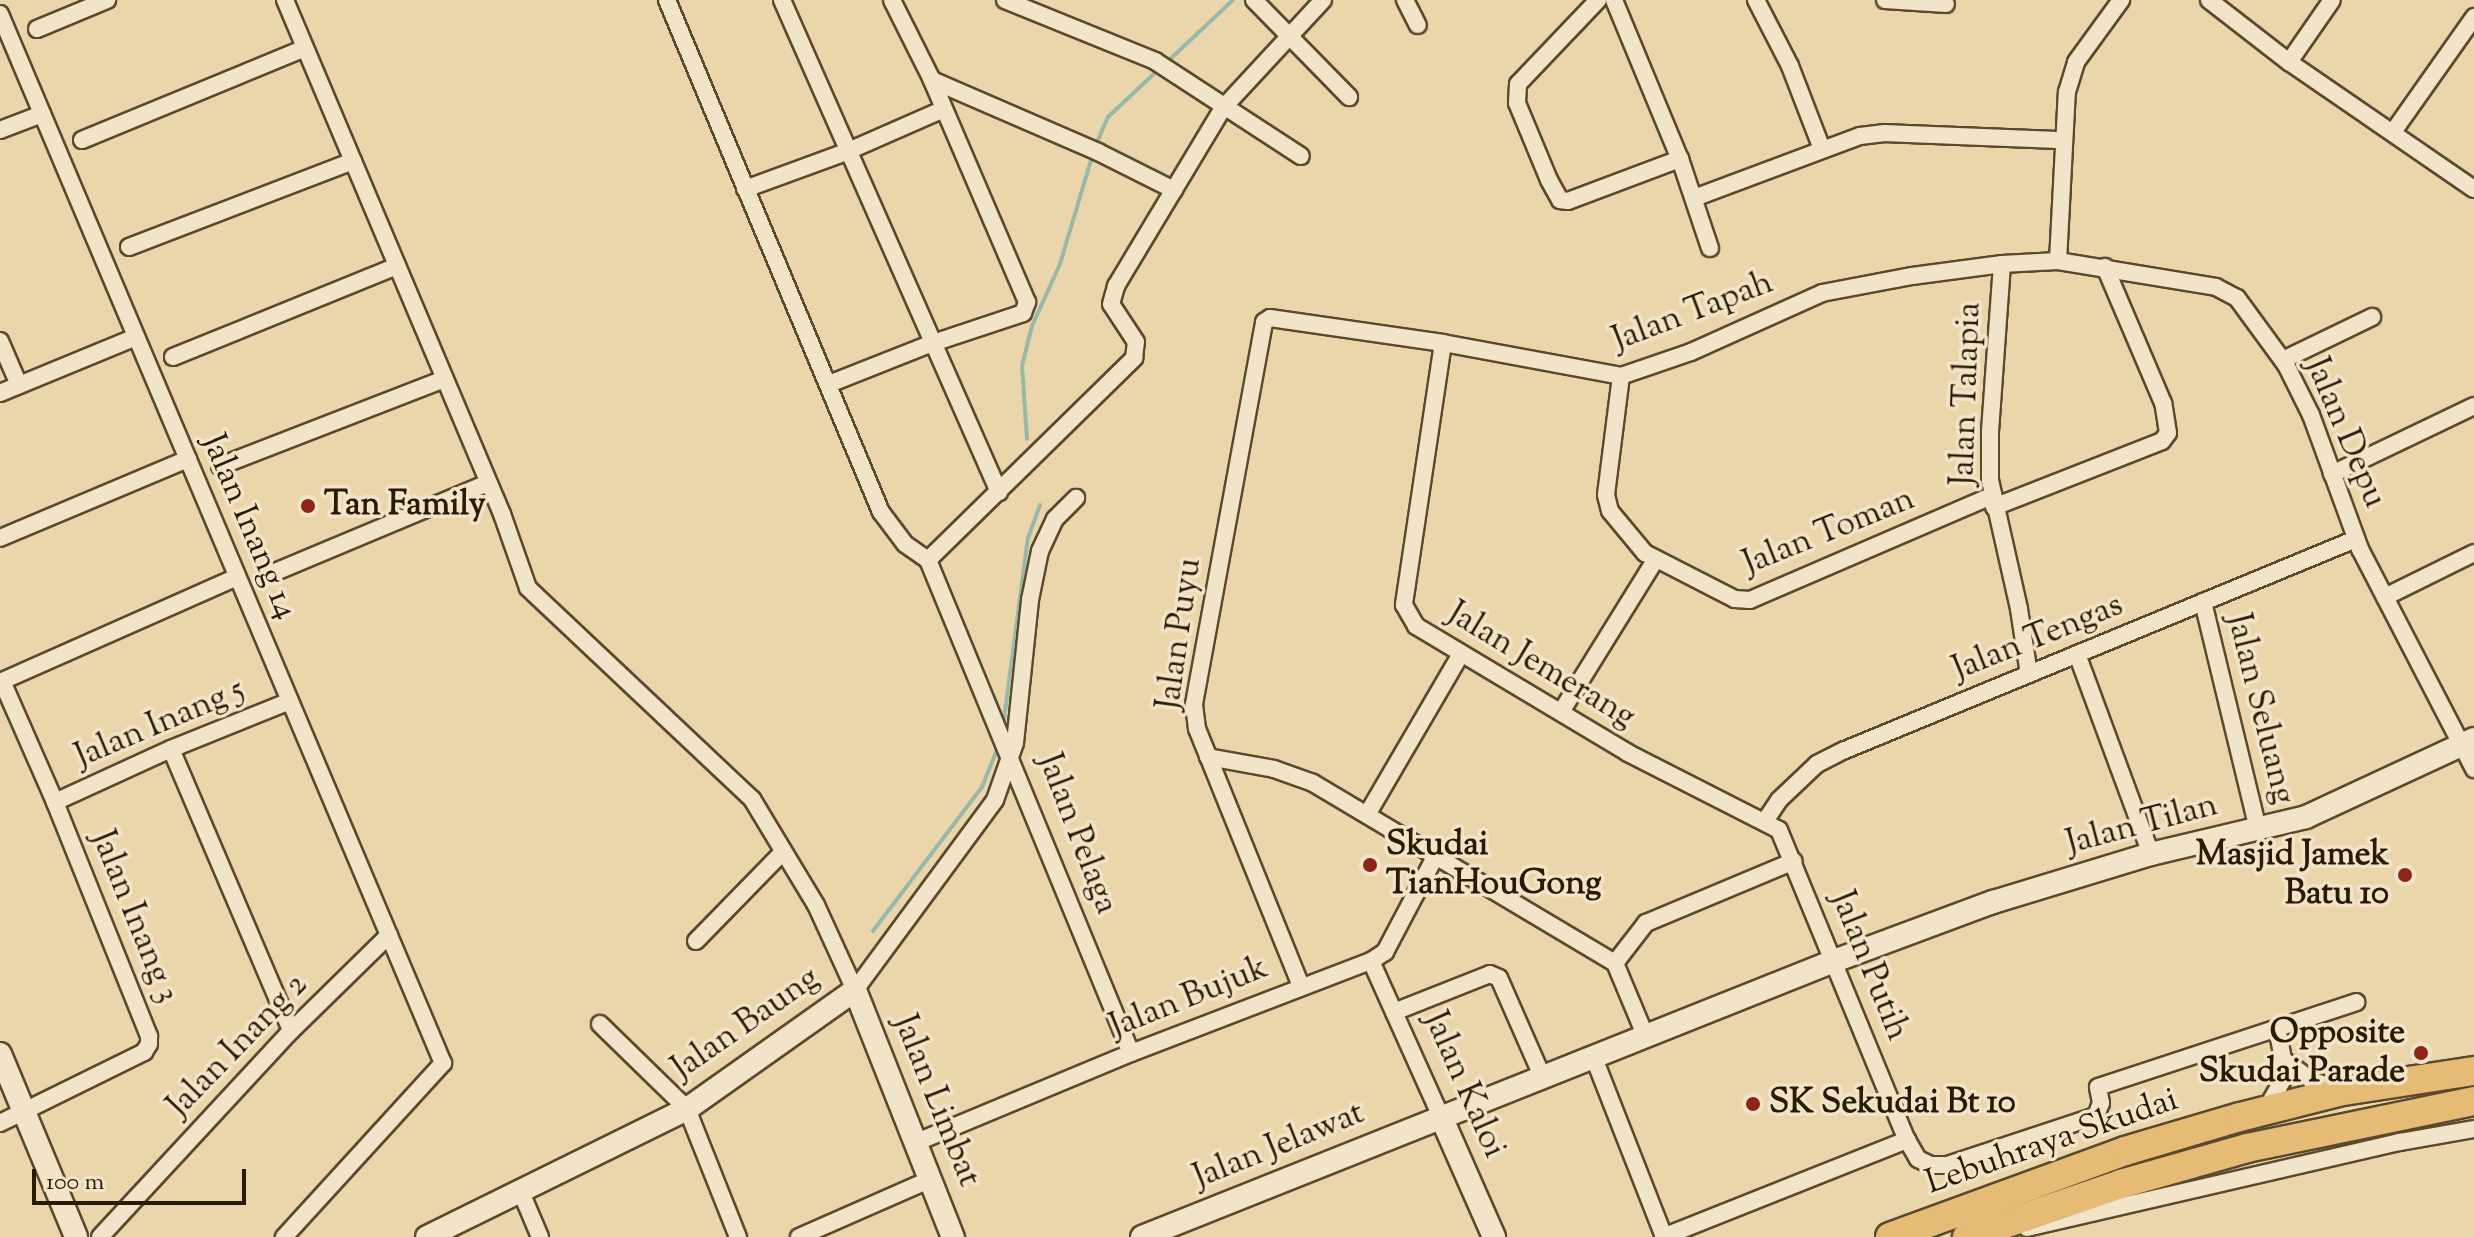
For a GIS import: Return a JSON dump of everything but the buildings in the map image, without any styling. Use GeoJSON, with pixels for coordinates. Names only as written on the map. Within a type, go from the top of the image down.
{"type":"FeatureCollection","features":[{"type":"Feature","properties":{"kind":"highway","name":"Lebuhraya Skudai"},"geometry":{"type":"LineString","coordinates":[[1890,1237],[2125,1151],[2265,1111],[2343,1091],[2474,1071]]}},
{"type":"Feature","properties":{"kind":"highway","name":"Lebuhraya Skudai"},"geometry":{"type":"LineString","coordinates":[[1967,1237],[2121,1184],[2247,1148],[2474,1101]]}},
{"type":"Feature","properties":{"kind":"street"},"geometry":{"type":"LineString","coordinates":[[37,29],[107,0]]}},
{"type":"Feature","properties":{"kind":"street"},"geometry":{"type":"LineString","coordinates":[[285,0],[488,483],[528,588],[752,799],[816,905],[855,990]]}},
{"type":"Feature","properties":{"kind":"street"},"geometry":{"type":"LineString","coordinates":[[782,0],[930,344],[999,492]]}},
{"type":"Feature","properties":{"kind":"street"},"geometry":{"type":"LineString","coordinates":[[829,384],[930,344],[1023,313],[1027,302],[932,80],[892,0]]}},
{"type":"Feature","properties":{"kind":"street"},"geometry":{"type":"LineString","coordinates":[[1005,0],[1162,65],[1223,108],[1301,156]]}},
{"type":"Feature","properties":{"kind":"street"},"geometry":{"type":"LineString","coordinates":[[1254,0],[1349,97]]}},
{"type":"Feature","properties":{"kind":"street"},"geometry":{"type":"LineString","coordinates":[[928,560],[1134,358],[1136,342],[1111,304],[1113,295],[1223,108],[1323,0]]}},
{"type":"Feature","properties":{"kind":"street"},"geometry":{"type":"LineString","coordinates":[[1405,0],[1418,25]]}},
{"type":"Feature","properties":{"kind":"street"},"geometry":{"type":"LineString","coordinates":[[1598,0],[1518,84],[1517,103],[1549,180],[1560,200],[1568,201],[1680,159]]}},
{"type":"Feature","properties":{"kind":"street"},"geometry":{"type":"LineString","coordinates":[[1614,0],[1680,159],[1710,248]]}},
{"type":"Feature","properties":{"kind":"street"},"geometry":{"type":"LineString","coordinates":[[1885,0],[1946,4]]}},
{"type":"Feature","properties":{"kind":"street"},"geometry":{"type":"LineString","coordinates":[[2058,261],[2062,140],[2067,92],[2076,62],[2121,0]]}},
{"type":"Feature","properties":{"kind":"street"},"geometry":{"type":"LineString","coordinates":[[2209,0],[2289,62],[2474,189]]}},
{"type":"Feature","properties":{"kind":"street"},"geometry":{"type":"LineString","coordinates":[[2289,62],[2332,0]]}},
{"type":"Feature","properties":{"kind":"street"},"geometry":{"type":"LineString","coordinates":[[669,1],[745,189],[890,527],[917,555],[928,560],[1011,761]]}},
{"type":"Feature","properties":{"kind":"street"},"geometry":{"type":"LineString","coordinates":[[1760,1],[1790,66],[1822,149]]}},
{"type":"Feature","properties":{"kind":"street","name":"Jalan Inang 14"},"geometry":{"type":"LineString","coordinates":[[0,14],[443,1063],[284,1237]]}},
{"type":"Feature","properties":{"kind":"street"},"geometry":{"type":"LineString","coordinates":[[2393,132],[2474,17]]}},
{"type":"Feature","properties":{"kind":"street"},"geometry":{"type":"LineString","coordinates":[[82,140],[305,48]]}},
{"type":"Feature","properties":{"kind":"street"},"geometry":{"type":"LineString","coordinates":[[932,80],[1098,152],[1174,190]]}},
{"type":"Feature","properties":{"kind":"street"},"geometry":{"type":"LineString","coordinates":[[745,189],[846,152],[944,109]]}},
{"type":"Feature","properties":{"kind":"street"},"geometry":{"type":"LineString","coordinates":[[0,130],[42,114]]}},
{"type":"Feature","properties":{"kind":"street"},"geometry":{"type":"LineString","coordinates":[[1694,198],[1860,136],[1885,133],[2062,140]]}},
{"type":"Feature","properties":{"kind":"street"},"geometry":{"type":"LineString","coordinates":[[129,247],[353,161]]}},
{"type":"Feature","properties":{"kind":"street","name":"Jalan Depu"},"geometry":{"type":"LineString","coordinates":[[2002,264],[2058,261],[2105,267],[2228,292],[2237,298],[2283,360],[2311,415],[2356,539],[2385,597],[2468,742],[2474,769]]}},
{"type":"Feature","properties":{"kind":"street","name":"Jalan Tapah"},"geometry":{"type":"LineString","coordinates":[[1264,322],[1277,317],[1443,343],[1621,376],[1691,352],[1822,293],[2002,264]]}},
{"type":"Feature","properties":{"kind":"street","name":"Jalan Talapia"},"geometry":{"type":"LineString","coordinates":[[2002,264],[1990,431],[1993,501],[2147,448],[2166,437],[2169,423],[2105,267]]}},
{"type":"Feature","properties":{"kind":"street"},"geometry":{"type":"LineString","coordinates":[[173,357],[397,266]]}},
{"type":"Feature","properties":{"kind":"street"},"geometry":{"type":"LineString","coordinates":[[2283,360],[2372,317]]}},
{"type":"Feature","properties":{"kind":"street","name":"Jalan Puyu"},"geometry":{"type":"LineString","coordinates":[[1264,322],[1194,704],[1197,729],[1301,986]]}},
{"type":"Feature","properties":{"kind":"street"},"geometry":{"type":"LineString","coordinates":[[0,393],[136,337]]}},
{"type":"Feature","properties":{"kind":"street"},"geometry":{"type":"LineString","coordinates":[[0,341],[19,385]]}},
{"type":"Feature","properties":{"kind":"street","name":"Jalan Jemerang"},"geometry":{"type":"LineString","coordinates":[[1443,343],[1404,605],[1416,626],[1628,753],[1765,821]]}},
{"type":"Feature","properties":{"kind":"street","name":"Jalan Toman"},"geometry":{"type":"LineString","coordinates":[[1621,376],[1606,495],[1618,524],[1656,559],[1735,599],[1750,600],[1993,501]]}},
{"type":"Feature","properties":{"kind":"street"},"geometry":{"type":"LineString","coordinates":[[220,466],[444,379]]}},
{"type":"Feature","properties":{"kind":"street"},"geometry":{"type":"LineString","coordinates":[[2332,474],[2474,406]]}},
{"type":"Feature","properties":{"kind":"street"},"geometry":{"type":"LineString","coordinates":[[0,538],[188,459]]}},
{"type":"Feature","properties":{"kind":"street"},"geometry":{"type":"LineString","coordinates":[[268,575],[488,483]]}},
{"type":"Feature","properties":{"kind":"street","name":"Jalan Pelaga"},"geometry":{"type":"LineString","coordinates":[[1076,498],[1055,519],[1040,551],[1030,600],[1011,761],[1131,1053]]}},
{"type":"Feature","properties":{"kind":"street"},"geometry":{"type":"LineString","coordinates":[[1993,501],[2019,609],[2029,674]]}},
{"type":"Feature","properties":{"kind":"street","name":"Jalan Tengas"},"geometry":{"type":"LineString","coordinates":[[1765,821],[1779,800],[1817,764],[2356,539]]}},
{"type":"Feature","properties":{"kind":"street"},"geometry":{"type":"LineString","coordinates":[[2385,597],[2474,553]]}},
{"type":"Feature","properties":{"kind":"street"},"geometry":{"type":"LineString","coordinates":[[1561,712],[1656,559]]}},
{"type":"Feature","properties":{"kind":"street"},"geometry":{"type":"LineString","coordinates":[[1,681],[237,577]]}},
{"type":"Feature","properties":{"kind":"street","name":"Jalan Seluang"},"geometry":{"type":"LineString","coordinates":[[2203,602],[2258,830]]}},
{"type":"Feature","properties":{"kind":"street"},"geometry":{"type":"LineString","coordinates":[[1368,813],[1461,654]]}},
{"type":"Feature","properties":{"kind":"street"},"geometry":{"type":"LineString","coordinates":[[2077,654],[2151,854]]}},
{"type":"Feature","properties":{"kind":"street","name":"Jalan Inang 3"},"geometry":{"type":"LineString","coordinates":[[1,681],[55,802],[149,1036],[144,1052],[24,1113]]}},
{"type":"Feature","properties":{"kind":"street","name":"Jalan Inang 5"},"geometry":{"type":"LineString","coordinates":[[55,802],[171,749],[290,701]]}},
{"type":"Feature","properties":{"kind":"street","name":"Jalan Tilan"},"geometry":{"type":"LineString","coordinates":[[1646,1037],[1834,961],[1993,902],[2151,854],[2306,817],[2468,742]]}},
{"type":"Feature","properties":{"kind":"street"},"geometry":{"type":"LineString","coordinates":[[171,749],[291,1031]]}},
{"type":"Feature","properties":{"kind":"street"},"geometry":{"type":"LineString","coordinates":[[1208,757],[1274,769],[1313,783],[1615,963],[1646,1037]]}},
{"type":"Feature","properties":{"kind":"street","name":"Jalan Baung"},"geometry":{"type":"LineString","coordinates":[[427,1237],[687,1109],[855,990],[975,830],[995,800],[1011,761]]}},
{"type":"Feature","properties":{"kind":"street","name":"Jalan Putih"},"geometry":{"type":"LineString","coordinates":[[1765,821],[1779,830],[1794,861],[1907,1140]]}},
{"type":"Feature","properties":{"kind":"street"},"geometry":{"type":"LineString","coordinates":[[696,941],[783,852]]}},
{"type":"Feature","properties":{"kind":"street"},"geometry":{"type":"LineString","coordinates":[[1371,961],[1385,952],[1435,857]]}},
{"type":"Feature","properties":{"kind":"street"},"geometry":{"type":"LineString","coordinates":[[1615,963],[1646,923],[1794,861]]}},
{"type":"Feature","properties":{"kind":"street","name":"Jalan Inang 2"},"geometry":{"type":"LineString","coordinates":[[100,1237],[291,1031],[389,935]]}},
{"type":"Feature","properties":{"kind":"street","name":"Jalan Bujuk"},"geometry":{"type":"LineString","coordinates":[[917,1142],[1131,1053],[1371,961]]}},
{"type":"Feature","properties":{"kind":"street","name":"Jalan Kaloi"},"geometry":{"type":"LineString","coordinates":[[1371,961],[1494,1237]]}},
{"type":"Feature","properties":{"kind":"street"},"geometry":{"type":"LineString","coordinates":[[1394,1012],[1490,974],[1499,978],[1543,1078]]}},
{"type":"Feature","properties":{"kind":"street","name":"Jalan Limbat"},"geometry":{"type":"LineString","coordinates":[[855,990],[953,1237]]}},
{"type":"Feature","properties":{"kind":"street"},"geometry":{"type":"LineString","coordinates":[[1594,1058],[1664,1237],[1907,1140],[1918,1159],[1931,1165],[1947,1165],[2096,1116],[2101,1103],[2098,1087],[2356,1002]]}},
{"type":"Feature","properties":{"kind":"street"},"geometry":{"type":"LineString","coordinates":[[600,1024],[687,1109],[738,1237]]}},
{"type":"Feature","properties":{"kind":"street"},"geometry":{"type":"LineString","coordinates":[[2265,1111],[2286,1075],[2277,1028]]}},
{"type":"Feature","properties":{"kind":"street","name":"Jalan Jelawat"},"geometry":{"type":"LineString","coordinates":[[1142,1237],[1646,1037]]}},
{"type":"Feature","properties":{"kind":"street"},"geometry":{"type":"LineString","coordinates":[[0,1054],[76,1237]]}},
{"type":"Feature","properties":{"kind":"street"},"geometry":{"type":"LineString","coordinates":[[2285,1061],[2311,1080],[2343,1091]]}},
{"type":"Feature","properties":{"kind":"street"},"geometry":{"type":"LineString","coordinates":[[0,1123],[24,1113]]}},
{"type":"Feature","properties":{"kind":"street"},"geometry":{"type":"LineString","coordinates":[[1982,1237],[2118,1210],[2386,1145],[2474,1129]]}},
{"type":"Feature","properties":{"kind":"street"},"geometry":{"type":"LineString","coordinates":[[799,1237],[931,1179]]}},
{"type":"Feature","properties":{"kind":"street"},"geometry":{"type":"LineString","coordinates":[[521,1192],[540,1237]]}},
{"type":"Feature","properties":{"kind":"waterway"},"geometry":{"type":"LineString","coordinates":[[1165,64],[1233,0]]}},
{"type":"Feature","properties":{"kind":"waterway"},"geometry":{"type":"LineString","coordinates":[[1096,145],[1108,117],[1158,70]]}},
{"type":"Feature","properties":{"kind":"waterway"},"geometry":{"type":"LineString","coordinates":[[1027,439],[1022,366],[1032,326],[1060,264],[1093,153]]}},
{"type":"Feature","properties":{"kind":"waterway"},"geometry":{"type":"LineString","coordinates":[[1003,727],[1028,538],[1040,505]]}},
{"type":"Feature","properties":{"kind":"waterway"},"geometry":{"type":"LineString","coordinates":[[873,931],[982,787],[998,747]]}},
{"type":"Feature","properties":{"kind":"place","name":"Tan Family"},"geometry":{"type":"Point","coordinates":[308,506]}},
{"type":"Feature","properties":{"kind":"place","name":"Skudai TianHouGong"},"geometry":{"type":"Point","coordinates":[1370,865]}},
{"type":"Feature","properties":{"kind":"place","name":"Masjid Jamek Batu 10"},"geometry":{"type":"Point","coordinates":[2405,875]}},
{"type":"Feature","properties":{"kind":"place","name":"Opposite Skudai Parade"},"geometry":{"type":"Point","coordinates":[2421,1053]}},
{"type":"Feature","properties":{"kind":"place","name":"SK Sekudai Bt 10"},"geometry":{"type":"Point","coordinates":[1753,1104]}}]}
